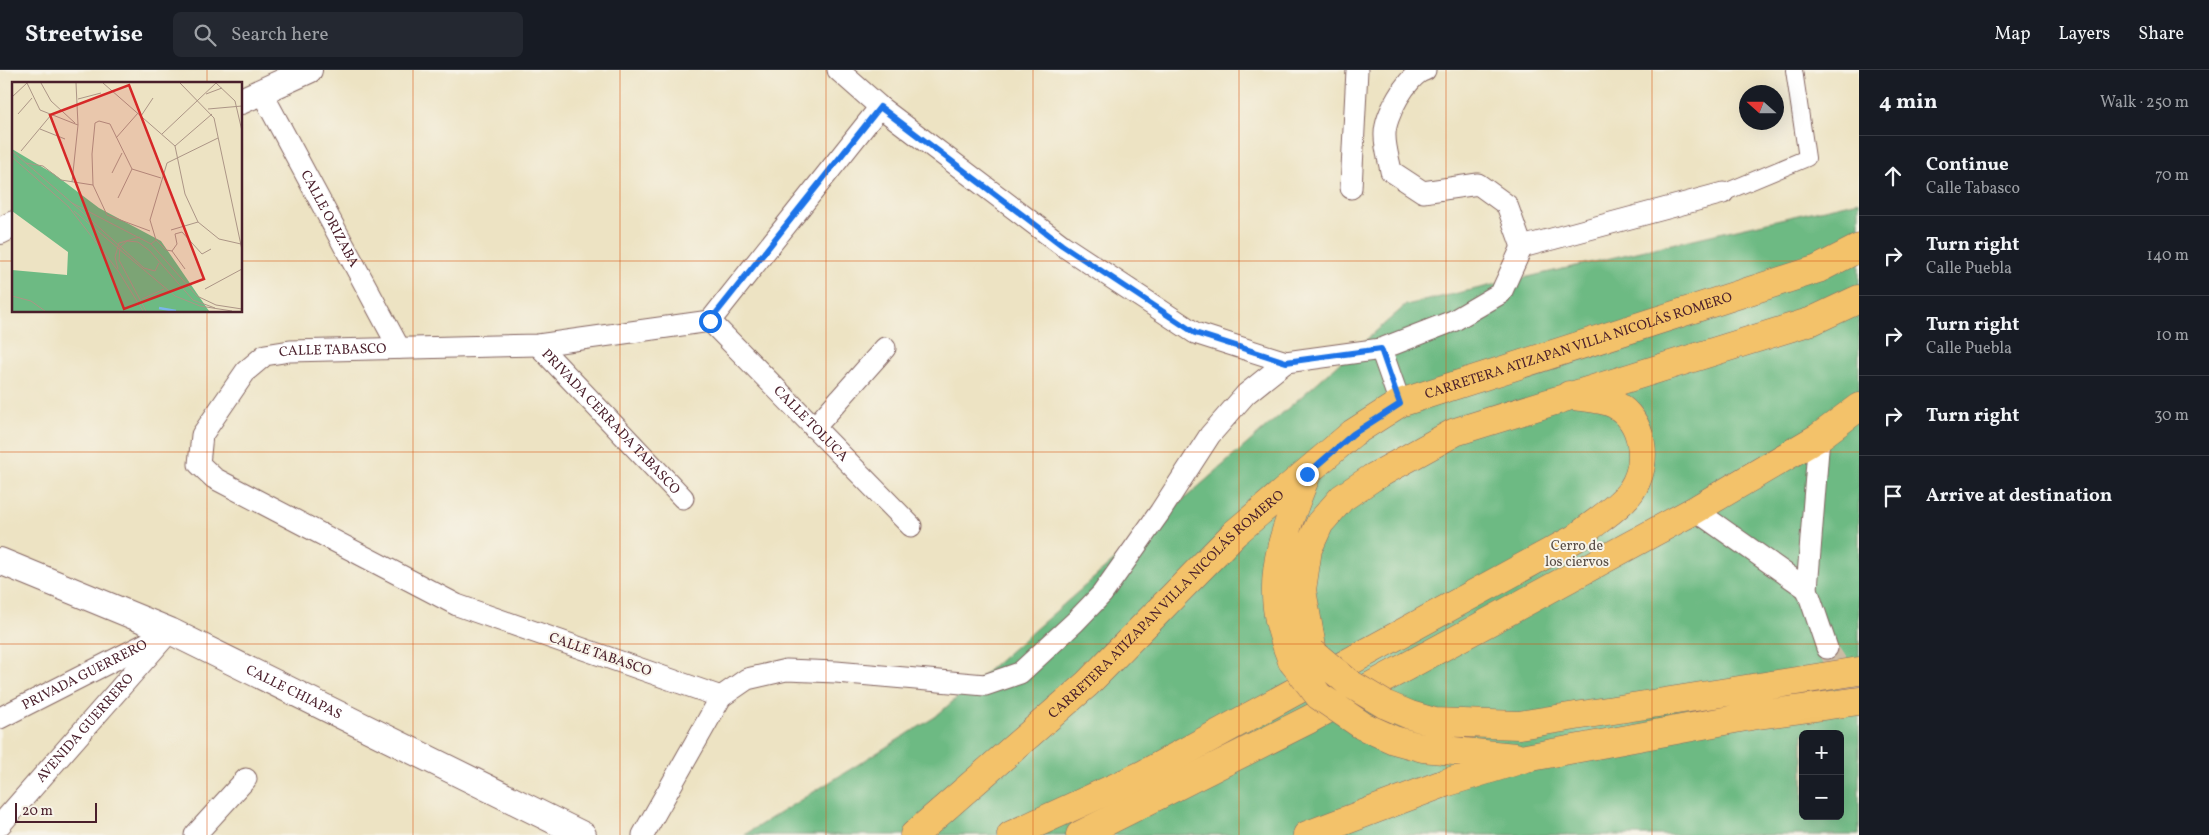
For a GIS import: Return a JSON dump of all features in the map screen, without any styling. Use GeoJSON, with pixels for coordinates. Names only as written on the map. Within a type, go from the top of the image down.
{"type":"FeatureCollection","features":[{"type":"Feature","properties":{"kind":"main road","name":"CARRETERA ATIZAPAN VILLA NICOLÁS ROMERO"},"geometry":{"type":"LineString","coordinates":[[914,835],[1087,684],[1235,534],[1353,434],[1400,404],[1818,269],[1859,248]]}},
{"type":"Feature","properties":{"kind":"main road"},"geometry":{"type":"LineString","coordinates":[[1302,657],[1302,590],[1308,549],[1320,523],[1342,498],[1372,478],[1455,432],[1812,321],[1859,299]]}},
{"type":"Feature","properties":{"kind":"main road"},"geometry":{"type":"LineString","coordinates":[[1011,835],[1142,775],[1576,538],[1631,490],[1639,472],[1642,452],[1639,431],[1628,414],[1613,403],[1569,395]]}},
{"type":"Feature","properties":{"kind":"main road"},"geometry":{"type":"LineString","coordinates":[[1080,835],[1308,720],[1696,510],[1819,436],[1859,407]]}},
{"type":"Feature","properties":{"kind":"main road"},"geometry":{"type":"LineString","coordinates":[[1307,474],[1285,529],[1276,580],[1279,620],[1302,657],[1319,696],[1363,726],[1394,740],[1423,748],[1526,758]]}},
{"type":"Feature","properties":{"kind":"main road"},"geometry":{"type":"LineString","coordinates":[[1302,657],[1384,704],[1410,715],[1434,722],[1519,725],[1859,671]]}},
{"type":"Feature","properties":{"kind":"main road"},"geometry":{"type":"LineString","coordinates":[[1307,835],[1445,783],[1526,758],[1751,716],[1859,701]]}},
{"type":"Feature","properties":{"kind":"street"},"geometry":{"type":"LineString","coordinates":[[838,70],[880,107],[1062,245],[1195,333],[1286,362],[1381,349],[1454,321],[1501,293],[1522,247],[1507,205],[1478,184],[1423,192],[1391,171],[1384,135],[1395,100],[1418,72],[1425,70]]}},
{"type":"Feature","properties":{"kind":"street"},"geometry":{"type":"LineString","coordinates":[[1351,188],[1357,70]]}},
{"type":"Feature","properties":{"kind":"street"},"geometry":{"type":"LineString","coordinates":[[1522,247],[1723,193],[1807,158],[1794,70]]}},
{"type":"Feature","properties":{"kind":"street"},"geometry":{"type":"LineString","coordinates":[[251,96],[300,72]]}},
{"type":"Feature","properties":{"kind":"street","name":"CALLE ORIZABA"},"geometry":{"type":"LineString","coordinates":[[251,96],[399,348]]}},
{"type":"Feature","properties":{"kind":"street"},"geometry":{"type":"LineString","coordinates":[[710,321],[880,107]]}},
{"type":"Feature","properties":{"kind":"street"},"geometry":{"type":"LineString","coordinates":[[0,231],[12,225]]}},
{"type":"Feature","properties":{"kind":"street","name":"CALLE TABASCO"},"geometry":{"type":"LineString","coordinates":[[710,321],[538,345],[290,351],[265,355],[246,371],[202,435],[199,464],[214,478],[457,605],[721,697]]}},
{"type":"Feature","properties":{"kind":"street","name":"CALLE TOLUCA"},"geometry":{"type":"LineString","coordinates":[[710,321],[911,526]]}},
{"type":"Feature","properties":{"kind":"street","name":"PRIVADA CERRADA TABASCO"},"geometry":{"type":"LineString","coordinates":[[538,345],[683,498]]}},
{"type":"Feature","properties":{"kind":"street"},"geometry":{"type":"LineString","coordinates":[[814,428],[885,348]]}},
{"type":"Feature","properties":{"kind":"street"},"geometry":{"type":"LineString","coordinates":[[1381,349],[1400,404]]}},
{"type":"Feature","properties":{"kind":"street"},"geometry":{"type":"LineString","coordinates":[[643,835],[721,697],[747,679],[786,670],[836,672],[985,685],[1020,673],[1069,628],[1102,594],[1160,512],[1210,435],[1246,394],[1286,362]]}},
{"type":"Feature","properties":{"kind":"street"},"geometry":{"type":"LineString","coordinates":[[1819,436],[1807,589],[1827,648]]}},
{"type":"Feature","properties":{"kind":"street"},"geometry":{"type":"LineString","coordinates":[[1696,510],[1807,589]]}},
{"type":"Feature","properties":{"kind":"street","name":"CALLE CHIAPAS"},"geometry":{"type":"LineString","coordinates":[[0,561],[170,632],[583,835]]}},
{"type":"Feature","properties":{"kind":"street","name":"PRIVADA GUERRERO"},"geometry":{"type":"LineString","coordinates":[[0,718],[170,632]]}},
{"type":"Feature","properties":{"kind":"street","name":"AVENIDA GUERRERO"},"geometry":{"type":"LineString","coordinates":[[4,828],[170,632]]}},
{"type":"Feature","properties":{"kind":"street"},"geometry":{"type":"LineString","coordinates":[[195,835],[246,779]]}},
{"type":"Feature","properties":{"kind":"green space","name":"Cerro de los ciervos"},"geometry":{"type":"Polygon","coordinates":[[[1859,201],[1859,835],[744,835],[935,717],[1406,305],[1859,201]]]}},
{"type":"Feature","properties":{"kind":"tunnel"},"geometry":{"type":"LineString","coordinates":[[1827,648],[1859,698]]}},
{"type":"Feature","properties":{"kind":"route"},"geometry":{"type":"LineString","coordinates":[[710,321],[880,107],[1062,245],[1195,333],[1286,362],[1381,349],[1400,404],[1353,434],[1307,474]]}}]}
